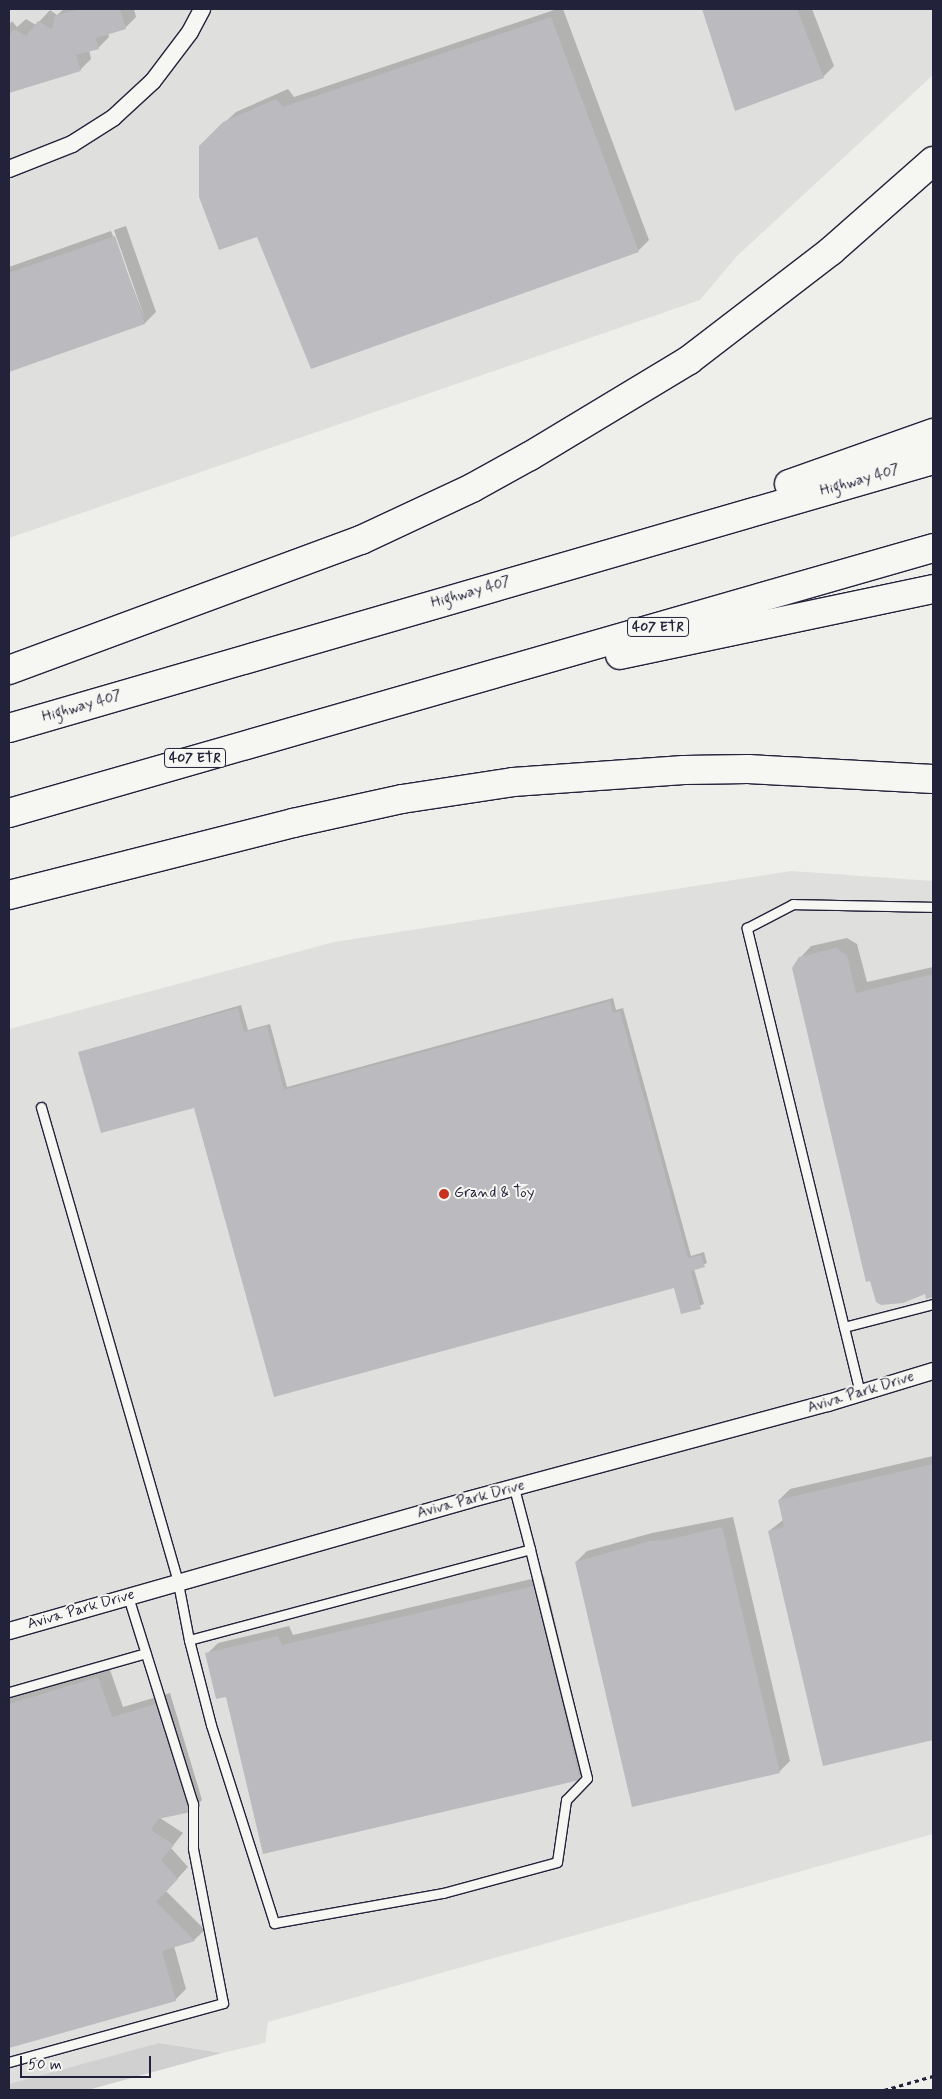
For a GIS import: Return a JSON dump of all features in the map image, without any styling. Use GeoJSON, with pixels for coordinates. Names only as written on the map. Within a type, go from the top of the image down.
{"type":"FeatureCollection","features":[{"type":"Feature","properties":{"kind":"highway"},"geometry":{"type":"LineString","coordinates":[[9,670],[352,543],[472,488],[530,456],[689,360],[831,251],[933,160]]}},
{"type":"Feature","properties":{"kind":"highway"},"geometry":{"type":"LineString","coordinates":[[528,576],[933,433]]}},
{"type":"Feature","properties":{"kind":"highway","name":"Highway 407"},"geometry":{"type":"LineString","coordinates":[[9,728],[933,460]]}},
{"type":"Feature","properties":{"kind":"highway","name":"407 ETR"},"geometry":{"type":"LineString","coordinates":[[9,813],[382,704],[933,548]]}},
{"type":"Feature","properties":{"kind":"highway"},"geometry":{"type":"LineString","coordinates":[[382,704],[933,589]]}},
{"type":"Feature","properties":{"kind":"highway"},"geometry":{"type":"LineString","coordinates":[[9,895],[293,822],[402,799],[514,782],[665,770],[748,769],[933,779]]}},
{"type":"Feature","properties":{"kind":"street"},"geometry":{"type":"LineString","coordinates":[[9,169],[72,144],[112,118],[153,82],[190,32],[202,9]]}},
{"type":"Feature","properties":{"kind":"street","name":"Aviva Park Drive"},"geometry":{"type":"LineString","coordinates":[[9,1631],[933,1371]]}},
{"type":"Feature","properties":{"kind":"lane"},"geometry":{"type":"LineString","coordinates":[[860,1393],[747,928],[793,904],[933,907]]}},
{"type":"Feature","properties":{"kind":"lane"},"geometry":{"type":"LineString","coordinates":[[42,1107],[178,1583],[189,1640],[211,1726],[274,1923],[443,1893],[557,1862],[566,1800],[587,1778],[514,1488]]}},
{"type":"Feature","properties":{"kind":"lane"},"geometry":{"type":"LineString","coordinates":[[844,1327],[933,1304]]}},
{"type":"Feature","properties":{"kind":"lane"},"geometry":{"type":"LineString","coordinates":[[189,1640],[530,1550]]}},
{"type":"Feature","properties":{"kind":"lane"},"geometry":{"type":"LineString","coordinates":[[9,2062],[223,2003],[193,1848],[193,1804],[128,1597]]}},
{"type":"Feature","properties":{"kind":"lane"},"geometry":{"type":"LineString","coordinates":[[9,1692],[146,1653]]}},
{"type":"Feature","properties":{"kind":"path"},"geometry":{"type":"LineString","coordinates":[[884,2090],[933,2076]]}},
{"type":"Feature","properties":{"kind":"shaded area"},"geometry":{"type":"Polygon","coordinates":[[[9,9],[933,9],[933,75],[737,256],[700,300],[9,538],[9,9]]]}},
{"type":"Feature","properties":{"kind":"shaded area"},"geometry":{"type":"Polygon","coordinates":[[[791,871],[933,881],[933,1834],[268,2022],[265,2043],[222,2053],[159,2043],[9,2086],[9,1029],[334,942],[791,871]]]}},
{"type":"Feature","properties":{"kind":"shaded area"},"geometry":{"type":"Polygon","coordinates":[[[159,2043],[222,2053],[88,2090],[9,2090],[9,2084],[159,2043]]]}},
{"type":"Feature","properties":{"kind":"building"},"geometry":{"type":"Polygon","coordinates":[[[79,9],[120,9],[126,29],[96,38],[99,49],[76,55],[81,71],[9,93],[9,36],[14,29],[26,36],[38,21],[52,29],[55,16],[79,9]]]}},
{"type":"Feature","properties":{"kind":"building"},"geometry":{"type":"Polygon","coordinates":[[[702,9],[797,9],[824,78],[735,111],[702,9]]]}},
{"type":"Feature","properties":{"kind":"building"},"geometry":{"type":"Polygon","coordinates":[[[551,17],[639,252],[311,369],[257,237],[219,250],[199,197],[199,146],[223,122],[276,99],[283,107],[551,17]]]}},
{"type":"Feature","properties":{"kind":"building"},"geometry":{"type":"Polygon","coordinates":[[[115,236],[145,324],[9,372],[9,273],[115,236]]]}},
{"type":"Feature","properties":{"kind":"building"},"geometry":{"type":"Polygon","coordinates":[[[836,948],[847,955],[856,993],[933,974],[933,1297],[926,1299],[925,1294],[903,1303],[881,1305],[876,1302],[870,1281],[866,1282],[792,968],[799,957],[836,948]]]}},
{"type":"Feature","properties":{"kind":"building","name":"Grand & Toy"},"geometry":{"type":"Polygon","coordinates":[[[610,1001],[613,1013],[620,1011],[688,1258],[701,1255],[705,1267],[691,1271],[701,1309],[681,1314],[674,1288],[274,1397],[194,1108],[101,1133],[78,1052],[238,1008],[244,1032],[267,1026],[284,1090],[610,1001]]]}},
{"type":"Feature","properties":{"kind":"building"},"geometry":{"type":"Polygon","coordinates":[[[933,1464],[933,1740],[823,1766],[768,1531],[784,1527],[778,1500],[933,1464]]]}},
{"type":"Feature","properties":{"kind":"building"},"geometry":{"type":"Polygon","coordinates":[[[722,1527],[780,1773],[632,1807],[575,1562],[650,1541],[667,1540],[722,1527]]]}},
{"type":"Feature","properties":{"kind":"building"},"geometry":{"type":"Polygon","coordinates":[[[534,1586],[580,1780],[263,1854],[226,1697],[216,1699],[205,1653],[278,1636],[282,1645],[534,1586]]]}},
{"type":"Feature","properties":{"kind":"building"},"geometry":{"type":"Polygon","coordinates":[[[98,1677],[112,1717],[159,1703],[191,1812],[158,1819],[151,1830],[174,1845],[161,1860],[178,1879],[156,1902],[195,1941],[162,1951],[176,2001],[9,2048],[9,1704],[98,1677]]]}},
{"type":"Feature","properties":{"kind":"place","name":"Grand & Toy"},"geometry":{"type":"Point","coordinates":[444,1194]}}]}
